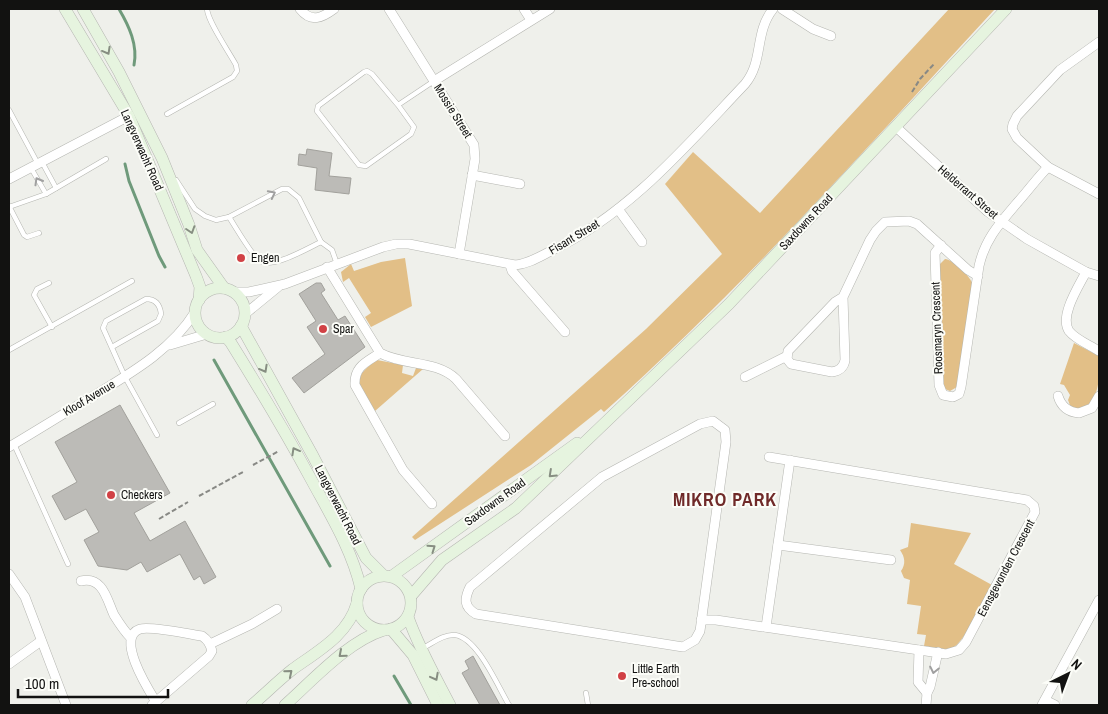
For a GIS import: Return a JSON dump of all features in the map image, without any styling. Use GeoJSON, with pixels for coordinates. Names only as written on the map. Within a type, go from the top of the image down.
{"type":"FeatureCollection","features":[{"type":"Feature","properties":{"kind":"street","name":"Langverwacht Road"},"geometry":{"type":"LineString","coordinates":[[65,9],[129,116],[196,276],[200,287],[199,300]]}},
{"type":"Feature","properties":{"kind":"street","name":"Langverwacht Road"},"geometry":{"type":"LineString","coordinates":[[83,9],[119,72],[162,158],[197,250],[229,290]]}},
{"type":"Feature","properties":{"kind":"street"},"geometry":{"type":"LineString","coordinates":[[300,9],[306,15],[313,18],[324,16],[334,9]]}},
{"type":"Feature","properties":{"kind":"street","name":"Mossie Street"},"geometry":{"type":"LineString","coordinates":[[389,9],[474,145],[475,154],[459,254]]}},
{"type":"Feature","properties":{"kind":"street"},"geometry":{"type":"LineString","coordinates":[[524,9],[531,20]]}},
{"type":"Feature","properties":{"kind":"street"},"geometry":{"type":"LineString","coordinates":[[434,81],[550,9]]}},
{"type":"Feature","properties":{"kind":"street","name":"Fisant Street"},"geometry":{"type":"LineString","coordinates":[[229,290],[249,292],[278,286],[383,247],[396,244],[409,244],[510,264],[527,263],[571,242],[642,190],[751,76],[756,62],[763,26],[773,9]]}},
{"type":"Feature","properties":{"kind":"street"},"geometry":{"type":"LineString","coordinates":[[782,9],[813,29],[831,36]]}},
{"type":"Feature","properties":{"kind":"street","name":"Saxdowns Road"},"geometry":{"type":"LineString","coordinates":[[411,596],[442,560],[516,508],[722,311],[1006,9]]}},
{"type":"Feature","properties":{"kind":"street"},"geometry":{"type":"LineString","coordinates":[[1099,42],[1060,70],[1014,120],[1012,129],[1015,135],[1048,167],[1099,194]]}},
{"type":"Feature","properties":{"kind":"street"},"geometry":{"type":"LineString","coordinates":[[9,179],[129,116]]}},
{"type":"Feature","properties":{"kind":"street","name":"Helderrant Street"},"geometry":{"type":"LineString","coordinates":[[896,128],[980,206],[1027,239],[1086,272],[1099,276]]}},
{"type":"Feature","properties":{"kind":"street","name":"Roosmaryn Crescent"},"geometry":{"type":"LineString","coordinates":[[941,245],[935,253],[939,385],[940,392],[946,396],[956,396],[962,387],[978,276],[984,249],[989,237],[1001,221],[1048,167]]}},
{"type":"Feature","properties":{"kind":"street"},"geometry":{"type":"LineString","coordinates":[[472,175],[520,184]]}},
{"type":"Feature","properties":{"kind":"street"},"geometry":{"type":"LineString","coordinates":[[618,209],[642,242]]}},
{"type":"Feature","properties":{"kind":"street"},"geometry":{"type":"LineString","coordinates":[[787,356],[793,365],[832,372],[841,369],[845,360],[843,297],[870,240],[883,223],[888,221],[909,221],[917,224],[968,270],[978,276]]}},
{"type":"Feature","properties":{"kind":"street"},"geometry":{"type":"LineString","coordinates":[[510,264],[512,271],[565,332]]}},
{"type":"Feature","properties":{"kind":"street"},"geometry":{"type":"LineString","coordinates":[[327,267],[380,353],[447,372],[456,379],[505,436]]}},
{"type":"Feature","properties":{"kind":"street"},"geometry":{"type":"LineString","coordinates":[[1086,272],[1069,307],[1066,324],[1068,330],[1073,335],[1099,351]]}},
{"type":"Feature","properties":{"kind":"street","name":"Fisant Street"},"geometry":{"type":"LineString","coordinates":[[245,314],[278,286]]}},
{"type":"Feature","properties":{"kind":"street"},"geometry":{"type":"LineString","coordinates":[[215,289],[229,290],[242,302],[245,314],[241,326],[232,335],[226,337],[207,334],[198,324],[196,312],[199,300],[209,291],[215,289]]}},
{"type":"Feature","properties":{"kind":"street"},"geometry":{"type":"LineString","coordinates":[[745,378],[787,356],[790,349],[835,302],[843,297]]}},
{"type":"Feature","properties":{"kind":"street","name":"Kloof Avenue"},"geometry":{"type":"LineString","coordinates":[[11,446],[125,377],[168,346],[184,330],[196,312]]}},
{"type":"Feature","properties":{"kind":"street","name":"Langverwacht Road"},"geometry":{"type":"LineString","coordinates":[[241,326],[313,456],[366,558],[387,576]]}},
{"type":"Feature","properties":{"kind":"street","name":"Kloof Avenue"},"geometry":{"type":"LineString","coordinates":[[168,346],[207,334]]}},
{"type":"Feature","properties":{"kind":"street","name":"Langverwacht Road"},"geometry":{"type":"LineString","coordinates":[[226,337],[282,426],[329,511],[354,561],[360,589]]}},
{"type":"Feature","properties":{"kind":"street"},"geometry":{"type":"LineString","coordinates":[[380,353],[359,368],[355,374],[355,384],[403,470],[432,504]]}},
{"type":"Feature","properties":{"kind":"street"},"geometry":{"type":"LineString","coordinates":[[1058,396],[1065,409],[1079,413],[1092,408],[1099,396]]}},
{"type":"Feature","properties":{"kind":"street"},"geometry":{"type":"LineString","coordinates":[[713,421],[725,430],[726,442],[701,620],[698,636],[692,643],[683,647],[476,614],[469,610],[465,602],[466,594],[470,587],[602,477],[700,424],[713,421]]}},
{"type":"Feature","properties":{"kind":"street","name":"Saxdowns Road"},"geometry":{"type":"LineString","coordinates":[[387,576],[599,427]]}},
{"type":"Feature","properties":{"kind":"street","name":"Eensgevonden Crescent"},"geometry":{"type":"LineString","coordinates":[[701,620],[716,620],[946,654],[955,652],[966,642],[1034,516],[1035,509],[1032,503],[1027,500],[769,457]]}},
{"type":"Feature","properties":{"kind":"street"},"geometry":{"type":"LineString","coordinates":[[766,627],[790,460]]}},
{"type":"Feature","properties":{"kind":"street"},"geometry":{"type":"LineString","coordinates":[[778,545],[891,560]]}},
{"type":"Feature","properties":{"kind":"street"},"geometry":{"type":"LineString","coordinates":[[9,574],[25,597],[66,705]]}},
{"type":"Feature","properties":{"kind":"street"},"geometry":{"type":"LineString","coordinates":[[252,705],[292,670],[333,640],[349,623],[354,613],[360,589],[371,579],[387,576],[404,584],[411,596],[412,603],[408,617],[404,622],[388,630],[373,634],[351,647],[285,705]]}},
{"type":"Feature","properties":{"kind":"street"},"geometry":{"type":"LineString","coordinates":[[81,581],[92,581],[98,583],[103,588],[118,622],[131,638],[132,652],[154,703],[205,661],[212,651],[210,644],[202,636],[147,628],[137,630],[131,638]]}},
{"type":"Feature","properties":{"kind":"street"},"geometry":{"type":"LineString","coordinates":[[1056,705],[1044,702],[1099,600]]}},
{"type":"Feature","properties":{"kind":"street"},"geometry":{"type":"LineString","coordinates":[[357,602],[365,622],[370,626],[388,630],[413,655],[438,705]]}},
{"type":"Feature","properties":{"kind":"street"},"geometry":{"type":"LineString","coordinates":[[210,644],[252,624],[277,609]]}},
{"type":"Feature","properties":{"kind":"street"},"geometry":{"type":"LineString","coordinates":[[408,617],[421,650],[450,705]]}},
{"type":"Feature","properties":{"kind":"street"},"geometry":{"type":"LineString","coordinates":[[9,664],[42,641]]}},
{"type":"Feature","properties":{"kind":"street"},"geometry":{"type":"LineString","coordinates":[[919,650],[918,682],[926,693],[926,705]]}},
{"type":"Feature","properties":{"kind":"street"},"geometry":{"type":"LineString","coordinates":[[926,693],[930,688],[938,652]]}},
{"type":"Feature","properties":{"kind":"lane"},"geometry":{"type":"LineString","coordinates":[[167,114],[233,77],[237,71],[236,65],[207,12],[208,9]]}},
{"type":"Feature","properties":{"kind":"lane"},"geometry":{"type":"LineString","coordinates":[[368,71],[398,106],[414,127],[413,131],[366,166],[359,165],[317,111],[318,106],[368,71]]}},
{"type":"Feature","properties":{"kind":"lane"},"geometry":{"type":"LineString","coordinates":[[398,106],[434,81]]}},
{"type":"Feature","properties":{"kind":"lane"},"geometry":{"type":"LineString","coordinates":[[9,110],[37,164],[46,194]]}},
{"type":"Feature","properties":{"kind":"lane"},"geometry":{"type":"LineString","coordinates":[[9,124],[15,121]]}},
{"type":"Feature","properties":{"kind":"lane"},"geometry":{"type":"LineString","coordinates":[[162,158],[196,209],[205,216],[216,220],[229,217],[275,192],[288,189],[299,198],[321,242],[332,250],[337,264]]}},
{"type":"Feature","properties":{"kind":"lane"},"geometry":{"type":"LineString","coordinates":[[39,232],[27,237],[24,235],[9,207],[46,194],[106,159]]}},
{"type":"Feature","properties":{"kind":"lane"},"geometry":{"type":"LineString","coordinates":[[37,164],[56,188]]}},
{"type":"Feature","properties":{"kind":"lane"},"geometry":{"type":"LineString","coordinates":[[229,217],[256,258],[266,264],[277,262],[321,242]]}},
{"type":"Feature","properties":{"kind":"lane"},"geometry":{"type":"LineString","coordinates":[[9,350],[132,280]]}},
{"type":"Feature","properties":{"kind":"lane"},"geometry":{"type":"LineString","coordinates":[[49,283],[37,290],[34,295],[52,327]]}},
{"type":"Feature","properties":{"kind":"lane"},"geometry":{"type":"LineString","coordinates":[[112,347],[158,321],[161,314],[152,298],[146,298],[106,321],[103,328],[125,377],[157,435]]}},
{"type":"Feature","properties":{"kind":"lane"},"geometry":{"type":"LineString","coordinates":[[179,423],[213,404]]}},
{"type":"Feature","properties":{"kind":"lane"},"geometry":{"type":"LineString","coordinates":[[11,446],[68,564]]}},
{"type":"Feature","properties":{"kind":"lane"},"geometry":{"type":"LineString","coordinates":[[421,650],[446,636],[456,635],[466,639],[475,647],[509,705]]}},
{"type":"Feature","properties":{"kind":"lane"},"geometry":{"type":"LineString","coordinates":[[586,693],[588,705]]}},
{"type":"Feature","properties":{"kind":"path"},"geometry":{"type":"LineString","coordinates":[[911,94],[920,79],[934,64]]}},
{"type":"Feature","properties":{"kind":"path"},"geometry":{"type":"LineString","coordinates":[[253,465],[279,451]]}},
{"type":"Feature","properties":{"kind":"path"},"geometry":{"type":"LineString","coordinates":[[199,496],[243,472]]}},
{"type":"Feature","properties":{"kind":"path"},"geometry":{"type":"LineString","coordinates":[[159,520],[188,502]]}},
{"type":"Feature","properties":{"kind":"shaded area"},"geometry":{"type":"Polygon","coordinates":[[[949,9],[995,9],[756,266],[706,316],[604,412],[601,409],[531,465],[415,540],[412,537],[646,329],[722,254],[665,184],[693,152],[760,213],[949,9]]]}},
{"type":"Feature","properties":{"kind":"shaded area"},"geometry":{"type":"Polygon","coordinates":[[[405,258],[412,306],[371,327],[365,317],[371,313],[349,278],[343,282],[341,272],[351,264],[354,271],[381,262],[405,258]]]}},
{"type":"Feature","properties":{"kind":"shaded area"},"geometry":{"type":"Polygon","coordinates":[[[945,259],[953,262],[961,269],[969,277],[973,285],[957,387],[950,391],[945,389],[943,384],[939,265],[945,259]]]}},
{"type":"Feature","properties":{"kind":"shaded area"},"geometry":{"type":"Polygon","coordinates":[[[1074,343],[1099,356],[1098,385],[1094,398],[1084,410],[1071,408],[1068,400],[1070,395],[1064,385],[1060,384],[1074,343]]]}},
{"type":"Feature","properties":{"kind":"shaded area"},"geometry":{"type":"Polygon","coordinates":[[[377,360],[403,365],[402,373],[413,376],[416,368],[423,369],[375,411],[359,383],[362,373],[377,360]]]}},
{"type":"Feature","properties":{"kind":"shaded area"},"geometry":{"type":"Polygon","coordinates":[[[911,523],[971,533],[954,564],[992,585],[968,630],[957,645],[949,649],[924,646],[926,635],[917,634],[921,606],[907,604],[910,580],[904,578],[901,571],[904,566],[904,560],[900,550],[908,547],[911,523]]]}},
{"type":"Feature","properties":{"kind":"building"},"geometry":{"type":"Polygon","coordinates":[[[307,149],[332,153],[329,176],[351,178],[349,194],[315,190],[317,168],[298,165],[299,154],[306,155],[307,149]]]}},
{"type":"Feature","properties":{"kind":"building"},"geometry":{"type":"Polygon","coordinates":[[[316,283],[321,283],[325,290],[321,293],[338,320],[345,316],[365,347],[304,393],[292,378],[325,354],[307,327],[316,321],[299,294],[316,283]]]}},
{"type":"Feature","properties":{"kind":"building","name":"Checkers"},"geometry":{"type":"Polygon","coordinates":[[[120,405],[170,493],[134,513],[150,541],[185,521],[216,577],[204,584],[200,576],[194,580],[180,554],[147,572],[141,562],[127,570],[98,566],[84,540],[99,532],[86,509],[65,520],[52,496],[77,482],[55,442],[120,405]]]}},
{"type":"Feature","properties":{"kind":"building"},"geometry":{"type":"Polygon","coordinates":[[[473,656],[500,705],[480,705],[462,673],[469,669],[465,661],[473,656]]]}},
{"type":"Feature","properties":{"kind":"waterway"},"geometry":{"type":"LineString","coordinates":[[119,9],[134,43],[134,65]]}},
{"type":"Feature","properties":{"kind":"waterway"},"geometry":{"type":"LineString","coordinates":[[125,164],[129,181],[165,267]]}},
{"type":"Feature","properties":{"kind":"waterway"},"geometry":{"type":"LineString","coordinates":[[214,360],[330,566]]}},
{"type":"Feature","properties":{"kind":"waterway"},"geometry":{"type":"LineString","coordinates":[[394,676],[411,705]]}},
{"type":"Feature","properties":{"kind":"place","name":"Engen"},"geometry":{"type":"Point","coordinates":[241,258]}},
{"type":"Feature","properties":{"kind":"place","name":"Spar"},"geometry":{"type":"Point","coordinates":[323,329]}},
{"type":"Feature","properties":{"kind":"place","name":"Checkers"},"geometry":{"type":"Point","coordinates":[111,495]}},
{"type":"Feature","properties":{"kind":"place","name":"Little Earth Pre-school"},"geometry":{"type":"Point","coordinates":[622,676]}},
{"type":"Feature","properties":{"kind":"district","name":"MIKRO PARK"},"geometry":{"type":"Point","coordinates":[725,499]}}]}
